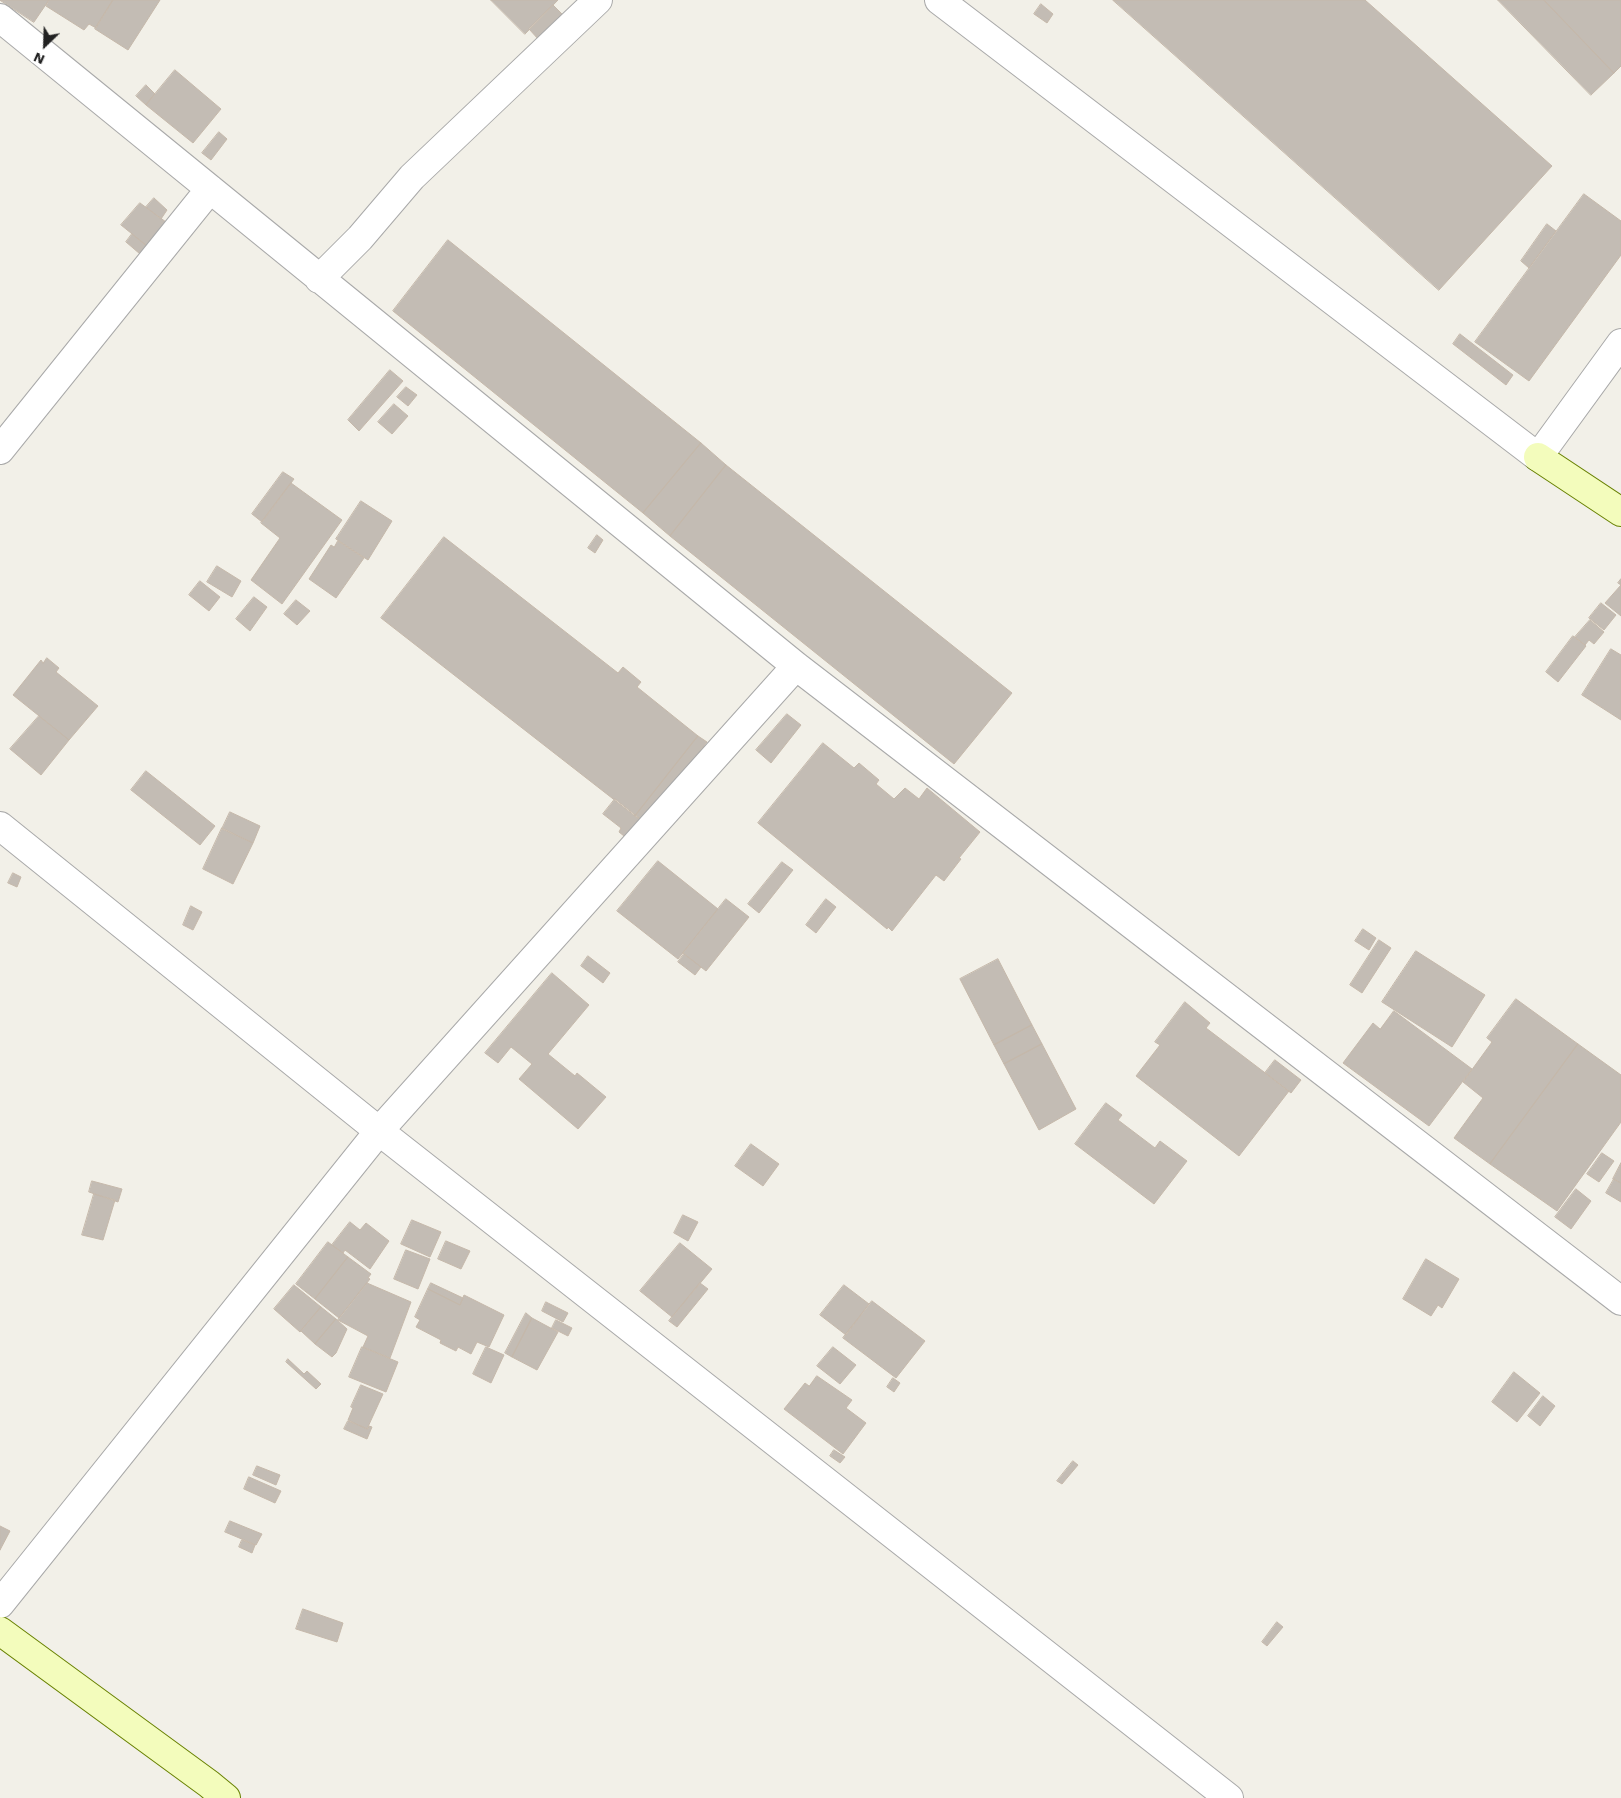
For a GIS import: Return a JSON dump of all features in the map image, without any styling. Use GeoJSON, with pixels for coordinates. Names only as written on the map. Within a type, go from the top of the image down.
{"type":"FeatureCollection","features":[{"type":"Feature","properties":{"kind":"street"},"geometry":{"type":"LineString","coordinates":[[319,279],[360,238],[412,177],[598,0]]}},
{"type":"Feature","properties":{"kind":"street"},"geometry":{"type":"LineString","coordinates":[[939,0],[1538,457],[1621,512]]}},
{"type":"Feature","properties":{"kind":"street"},"geometry":{"type":"LineString","coordinates":[[0,18],[796,666],[1621,1301]]}},
{"type":"Feature","properties":{"kind":"street"},"geometry":{"type":"LineString","coordinates":[[0,450],[210,189]]}},
{"type":"Feature","properties":{"kind":"street"},"geometry":{"type":"LineString","coordinates":[[1538,457],[1621,343]]}},
{"type":"Feature","properties":{"kind":"street"},"geometry":{"type":"LineString","coordinates":[[0,1604],[379,1131],[796,666]]}},
{"type":"Feature","properties":{"kind":"street"},"geometry":{"type":"LineString","coordinates":[[0,826],[379,1131],[1229,1798]]}},
{"type":"Feature","properties":{"kind":"street"},"geometry":{"type":"LineString","coordinates":[[0,1631],[226,1798]]}},
{"type":"Feature","properties":{"kind":"building"},"geometry":{"type":"Polygon","coordinates":[[[0,0],[49,0],[34,22],[0,0]]]}},
{"type":"Feature","properties":{"kind":"building"},"geometry":{"type":"Polygon","coordinates":[[[49,0],[113,0],[96,28],[89,24],[84,30],[46,6],[49,0]]]}},
{"type":"Feature","properties":{"kind":"building"},"geometry":{"type":"Polygon","coordinates":[[[113,0],[160,0],[128,50],[95,29],[113,0]]]}},
{"type":"Feature","properties":{"kind":"building"},"geometry":{"type":"Polygon","coordinates":[[[491,0],[558,0],[525,34],[491,0]]]}},
{"type":"Feature","properties":{"kind":"building"},"geometry":{"type":"Polygon","coordinates":[[[1113,0],[1365,0],[1552,166],[1439,290],[1113,0]]]}},
{"type":"Feature","properties":{"kind":"building"},"geometry":{"type":"Polygon","coordinates":[[[1498,0],[1544,0],[1614,73],[1591,95],[1498,0]]]}},
{"type":"Feature","properties":{"kind":"building"},"geometry":{"type":"Polygon","coordinates":[[[1544,0],[1621,0],[1621,66],[1614,73],[1544,0]]]}},
{"type":"Feature","properties":{"kind":"building"},"geometry":{"type":"Polygon","coordinates":[[[1041,4],[1053,14],[1047,23],[1034,14],[1041,4]]]}},
{"type":"Feature","properties":{"kind":"building"},"geometry":{"type":"Polygon","coordinates":[[[553,5],[563,15],[539,40],[529,29],[553,5]]]}},
{"type":"Feature","properties":{"kind":"building"},"geometry":{"type":"Polygon","coordinates":[[[175,70],[221,109],[193,143],[146,105],[175,70]]]}},
{"type":"Feature","properties":{"kind":"building"},"geometry":{"type":"Polygon","coordinates":[[[146,85],[155,94],[146,105],[136,96],[146,85]]]}},
{"type":"Feature","properties":{"kind":"building"},"geometry":{"type":"Polygon","coordinates":[[[219,132],[227,139],[211,160],[202,153],[219,132]]]}},
{"type":"Feature","properties":{"kind":"building"},"geometry":{"type":"Polygon","coordinates":[[[1584,194],[1621,221],[1621,255],[1529,381],[1475,342],[1584,194]]]}},
{"type":"Feature","properties":{"kind":"building"},"geometry":{"type":"Polygon","coordinates":[[[154,198],[167,210],[161,219],[146,207],[154,198]]]}},
{"type":"Feature","properties":{"kind":"building"},"geometry":{"type":"Polygon","coordinates":[[[140,203],[166,222],[147,246],[121,225],[140,203]]]}},
{"type":"Feature","properties":{"kind":"building"},"geometry":{"type":"Polygon","coordinates":[[[1547,224],[1556,231],[1529,268],[1521,261],[1547,224]]]}},
{"type":"Feature","properties":{"kind":"building"},"geometry":{"type":"Polygon","coordinates":[[[132,234],[147,246],[140,254],[126,242],[132,234]]]}},
{"type":"Feature","properties":{"kind":"building"},"geometry":{"type":"Polygon","coordinates":[[[448,240],[701,443],[643,513],[393,311],[448,240]]]}},
{"type":"Feature","properties":{"kind":"building"},"geometry":{"type":"Polygon","coordinates":[[[1460,334],[1513,375],[1506,385],[1453,344],[1460,334]]]}},
{"type":"Feature","properties":{"kind":"building"},"geometry":{"type":"Polygon","coordinates":[[[390,370],[403,381],[359,431],[348,420],[390,370]]]}},
{"type":"Feature","properties":{"kind":"building"},"geometry":{"type":"Polygon","coordinates":[[[406,387],[417,395],[408,406],[397,397],[406,387]]]}},
{"type":"Feature","properties":{"kind":"building"},"geometry":{"type":"Polygon","coordinates":[[[394,404],[408,416],[392,434],[378,422],[394,404]]]}},
{"type":"Feature","properties":{"kind":"building"},"geometry":{"type":"Polygon","coordinates":[[[701,443],[726,465],[670,536],[643,513],[701,443]]]}},
{"type":"Feature","properties":{"kind":"building"},"geometry":{"type":"Polygon","coordinates":[[[726,465],[1012,693],[954,764],[670,536],[726,465]]]}},
{"type":"Feature","properties":{"kind":"building"},"geometry":{"type":"Polygon","coordinates":[[[283,472],[294,479],[262,522],[252,514],[283,472]]]}},
{"type":"Feature","properties":{"kind":"building"},"geometry":{"type":"Polygon","coordinates":[[[291,483],[342,520],[282,604],[251,580],[280,538],[261,523],[291,483]]]}},
{"type":"Feature","properties":{"kind":"building"},"geometry":{"type":"Polygon","coordinates":[[[361,501],[392,521],[368,560],[336,539],[361,501]]]}},
{"type":"Feature","properties":{"kind":"building"},"geometry":{"type":"Polygon","coordinates":[[[597,535],[603,540],[595,553],[588,548],[597,535]]]}},
{"type":"Feature","properties":{"kind":"building"},"geometry":{"type":"Polygon","coordinates":[[[444,537],[618,673],[623,667],[641,682],[637,687],[698,736],[635,816],[381,618],[444,537]]]}},
{"type":"Feature","properties":{"kind":"building"},"geometry":{"type":"Polygon","coordinates":[[[338,541],[364,558],[336,598],[309,579],[331,545],[334,547],[338,541]]]}},
{"type":"Feature","properties":{"kind":"building"},"geometry":{"type":"Polygon","coordinates":[[[217,566],[241,581],[232,597],[207,582],[217,566]]]}},
{"type":"Feature","properties":{"kind":"building"},"geometry":{"type":"Polygon","coordinates":[[[200,581],[220,597],[209,611],[189,595],[200,581]]]}},
{"type":"Feature","properties":{"kind":"building"},"geometry":{"type":"Polygon","coordinates":[[[1621,585],[1621,616],[1605,603],[1621,585]]]}},
{"type":"Feature","properties":{"kind":"building"},"geometry":{"type":"Polygon","coordinates":[[[254,597],[267,607],[250,631],[236,619],[254,597]]]}},
{"type":"Feature","properties":{"kind":"building"},"geometry":{"type":"Polygon","coordinates":[[[296,600],[310,611],[297,625],[284,614],[296,600]]]}},
{"type":"Feature","properties":{"kind":"building"},"geometry":{"type":"Polygon","coordinates":[[[1601,603],[1616,615],[1604,630],[1589,618],[1601,603]]]}},
{"type":"Feature","properties":{"kind":"building"},"geometry":{"type":"Polygon","coordinates":[[[1590,620],[1604,632],[1594,644],[1589,640],[1585,645],[1575,637],[1590,620]]]}},
{"type":"Feature","properties":{"kind":"building"},"geometry":{"type":"Polygon","coordinates":[[[1573,636],[1586,646],[1558,682],[1546,672],[1573,636]]]}},
{"type":"Feature","properties":{"kind":"building"},"geometry":{"type":"Polygon","coordinates":[[[1611,649],[1621,655],[1621,720],[1582,695],[1611,649]]]}},
{"type":"Feature","properties":{"kind":"building"},"geometry":{"type":"Polygon","coordinates":[[[47,658],[59,668],[56,672],[98,706],[69,740],[13,695],[41,660],[43,663],[47,658]]]}},
{"type":"Feature","properties":{"kind":"building"},"geometry":{"type":"Polygon","coordinates":[[[787,714],[801,725],[771,763],[756,750],[787,714]]]}},
{"type":"Feature","properties":{"kind":"building"},"geometry":{"type":"Polygon","coordinates":[[[39,716],[69,740],[41,775],[10,749],[39,716]]]}},
{"type":"Feature","properties":{"kind":"building"},"geometry":{"type":"Polygon","coordinates":[[[698,736],[707,742],[644,822],[635,816],[698,736]]]}},
{"type":"Feature","properties":{"kind":"building"},"geometry":{"type":"Polygon","coordinates":[[[823,743],[854,768],[859,763],[879,780],[876,784],[894,799],[905,788],[919,799],[927,788],[980,832],[959,858],[961,859],[944,881],[936,875],[892,931],[888,927],[887,929],[758,823],[823,743]]]}},
{"type":"Feature","properties":{"kind":"building"},"geometry":{"type":"Polygon","coordinates":[[[146,771],[215,826],[200,845],[131,790],[146,771]]]}},
{"type":"Feature","properties":{"kind":"building"},"geometry":{"type":"Polygon","coordinates":[[[615,799],[644,822],[629,840],[619,832],[621,828],[603,814],[615,799]]]}},
{"type":"Feature","properties":{"kind":"building"},"geometry":{"type":"Polygon","coordinates":[[[230,812],[260,826],[253,843],[222,829],[230,812]]]}},
{"type":"Feature","properties":{"kind":"building"},"geometry":{"type":"Polygon","coordinates":[[[222,828],[253,843],[233,884],[203,869],[222,828]]]}},
{"type":"Feature","properties":{"kind":"building"},"geometry":{"type":"Polygon","coordinates":[[[658,861],[718,909],[678,959],[617,911],[658,861]]]}},
{"type":"Feature","properties":{"kind":"building"},"geometry":{"type":"Polygon","coordinates":[[[782,862],[793,870],[759,913],[748,904],[782,862]]]}},
{"type":"Feature","properties":{"kind":"building"},"geometry":{"type":"Polygon","coordinates":[[[13,873],[21,877],[17,887],[8,883],[13,873]]]}},
{"type":"Feature","properties":{"kind":"building"},"geometry":{"type":"Polygon","coordinates":[[[726,899],[749,917],[706,971],[683,953],[726,899]]]}},
{"type":"Feature","properties":{"kind":"building"},"geometry":{"type":"Polygon","coordinates":[[[826,899],[836,907],[816,933],[806,925],[826,899]]]}},
{"type":"Feature","properties":{"kind":"building"},"geometry":{"type":"Polygon","coordinates":[[[191,906],[202,912],[193,930],[183,925],[191,906]]]}},
{"type":"Feature","properties":{"kind":"building"},"geometry":{"type":"Polygon","coordinates":[[[1363,929],[1376,938],[1369,950],[1355,941],[1363,929]]]}},
{"type":"Feature","properties":{"kind":"building"},"geometry":{"type":"Polygon","coordinates":[[[1379,940],[1391,948],[1362,993],[1350,985],[1379,940]]]}},
{"type":"Feature","properties":{"kind":"building"},"geometry":{"type":"Polygon","coordinates":[[[1416,951],[1485,995],[1452,1047],[1382,1002],[1416,951]]]}},
{"type":"Feature","properties":{"kind":"building"},"geometry":{"type":"Polygon","coordinates":[[[684,954],[701,967],[695,975],[678,962],[684,954]]]}},
{"type":"Feature","properties":{"kind":"building"},"geometry":{"type":"Polygon","coordinates":[[[588,956],[610,973],[603,983],[581,966],[588,956]]]}},
{"type":"Feature","properties":{"kind":"building"},"geometry":{"type":"Polygon","coordinates":[[[998,959],[1032,1025],[994,1045],[960,979],[998,959]]]}},
{"type":"Feature","properties":{"kind":"building"},"geometry":{"type":"Polygon","coordinates":[[[552,973],[589,1005],[548,1054],[575,1076],[577,1073],[606,1097],[578,1129],[519,1079],[532,1064],[511,1047],[498,1063],[485,1053],[552,973]]]}},
{"type":"Feature","properties":{"kind":"building"},"geometry":{"type":"Polygon","coordinates":[[[1516,999],[1578,1044],[1490,1164],[1454,1138],[1483,1098],[1463,1082],[1492,1042],[1487,1038],[1516,999]]]}},
{"type":"Feature","properties":{"kind":"building"},"geometry":{"type":"Polygon","coordinates":[[[1185,1002],[1210,1023],[1206,1028],[1289,1091],[1239,1156],[1136,1076],[1160,1045],[1155,1042],[1185,1002]]]}},
{"type":"Feature","properties":{"kind":"building"},"geometry":{"type":"Polygon","coordinates":[[[1394,1011],[1472,1069],[1429,1126],[1343,1063],[1373,1023],[1380,1029],[1394,1011]]]}},
{"type":"Feature","properties":{"kind":"building"},"geometry":{"type":"Polygon","coordinates":[[[1032,1025],[1042,1044],[1004,1064],[994,1045],[1032,1025]]]}},
{"type":"Feature","properties":{"kind":"building"},"geometry":{"type":"Polygon","coordinates":[[[1042,1044],[1076,1109],[1039,1130],[1004,1064],[1042,1044]]]}},
{"type":"Feature","properties":{"kind":"building"},"geometry":{"type":"Polygon","coordinates":[[[1578,1044],[1621,1075],[1621,1122],[1557,1211],[1490,1164],[1578,1044]]]}},
{"type":"Feature","properties":{"kind":"building"},"geometry":{"type":"Polygon","coordinates":[[[1275,1060],[1301,1080],[1291,1093],[1265,1073],[1275,1060]]]}},
{"type":"Feature","properties":{"kind":"building"},"geometry":{"type":"Polygon","coordinates":[[[1106,1103],[1122,1115],[1118,1120],[1155,1148],[1160,1141],[1187,1161],[1154,1204],[1075,1144],[1106,1103]]]}},
{"type":"Feature","properties":{"kind":"building"},"geometry":{"type":"Polygon","coordinates":[[[751,1144],[779,1164],[763,1186],[735,1166],[751,1144]]]}},
{"type":"Feature","properties":{"kind":"building"},"geometry":{"type":"Polygon","coordinates":[[[1602,1153],[1614,1161],[1599,1182],[1587,1174],[1602,1153]]]}},
{"type":"Feature","properties":{"kind":"building"},"geometry":{"type":"Polygon","coordinates":[[[1621,1163],[1621,1183],[1613,1179],[1621,1163]]]}},
{"type":"Feature","properties":{"kind":"building"},"geometry":{"type":"Polygon","coordinates":[[[1614,1179],[1621,1183],[1621,1202],[1606,1193],[1614,1179]]]}},
{"type":"Feature","properties":{"kind":"building"},"geometry":{"type":"Polygon","coordinates":[[[92,1181],[122,1189],[118,1202],[89,1192],[92,1181]]]}},
{"type":"Feature","properties":{"kind":"building"},"geometry":{"type":"Polygon","coordinates":[[[1576,1189],[1591,1201],[1571,1229],[1555,1217],[1576,1189]]]}},
{"type":"Feature","properties":{"kind":"building"},"geometry":{"type":"Polygon","coordinates":[[[94,1194],[115,1200],[103,1240],[82,1235],[94,1194]]]}},
{"type":"Feature","properties":{"kind":"building"},"geometry":{"type":"Polygon","coordinates":[[[683,1215],[698,1222],[688,1241],[674,1233],[683,1215]]]}},
{"type":"Feature","properties":{"kind":"building"},"geometry":{"type":"Polygon","coordinates":[[[412,1220],[441,1232],[430,1257],[401,1244],[412,1220]]]}},
{"type":"Feature","properties":{"kind":"building"},"geometry":{"type":"Polygon","coordinates":[[[350,1222],[360,1230],[366,1223],[389,1241],[370,1269],[345,1250],[343,1253],[332,1245],[350,1222]]]}},
{"type":"Feature","properties":{"kind":"building"},"geometry":{"type":"Polygon","coordinates":[[[446,1241],[470,1251],[461,1269],[438,1259],[446,1241]]]}},
{"type":"Feature","properties":{"kind":"building"},"geometry":{"type":"Polygon","coordinates":[[[328,1242],[348,1257],[315,1299],[296,1284],[328,1242]]]}},
{"type":"Feature","properties":{"kind":"building"},"geometry":{"type":"Polygon","coordinates":[[[680,1243],[712,1269],[672,1317],[640,1291],[680,1243]]]}},
{"type":"Feature","properties":{"kind":"building"},"geometry":{"type":"Polygon","coordinates":[[[406,1250],[430,1259],[418,1289],[394,1279],[406,1250]]]}},
{"type":"Feature","properties":{"kind":"building"},"geometry":{"type":"Polygon","coordinates":[[[348,1257],[371,1274],[368,1278],[370,1279],[339,1318],[315,1299],[348,1257]]]}},
{"type":"Feature","properties":{"kind":"building"},"geometry":{"type":"Polygon","coordinates":[[[1426,1259],[1459,1279],[1442,1308],[1438,1305],[1431,1316],[1403,1299],[1426,1259]]]}},
{"type":"Feature","properties":{"kind":"building"},"geometry":{"type":"Polygon","coordinates":[[[367,1283],[411,1302],[390,1358],[363,1347],[368,1336],[338,1320],[367,1283]]]}},
{"type":"Feature","properties":{"kind":"building"},"geometry":{"type":"Polygon","coordinates":[[[431,1283],[463,1298],[460,1305],[428,1289],[431,1283]]]}},
{"type":"Feature","properties":{"kind":"building"},"geometry":{"type":"Polygon","coordinates":[[[700,1283],[708,1289],[677,1327],[669,1321],[700,1283]]]}},
{"type":"Feature","properties":{"kind":"building"},"geometry":{"type":"Polygon","coordinates":[[[294,1285],[321,1307],[300,1332],[274,1309],[294,1285]]]}},
{"type":"Feature","properties":{"kind":"building"},"geometry":{"type":"Polygon","coordinates":[[[844,1285],[869,1304],[846,1335],[820,1315],[844,1285]]]}},
{"type":"Feature","properties":{"kind":"building"},"geometry":{"type":"Polygon","coordinates":[[[428,1289],[460,1305],[464,1295],[504,1315],[489,1347],[477,1342],[471,1354],[458,1347],[456,1351],[440,1343],[441,1340],[416,1327],[420,1320],[415,1317],[428,1289]]]}},
{"type":"Feature","properties":{"kind":"building"},"geometry":{"type":"Polygon","coordinates":[[[872,1301],[925,1341],[896,1378],[843,1338],[872,1301]]]}},
{"type":"Feature","properties":{"kind":"building"},"geometry":{"type":"Polygon","coordinates":[[[546,1302],[568,1313],[563,1322],[542,1311],[546,1302]]]}},
{"type":"Feature","properties":{"kind":"building"},"geometry":{"type":"Polygon","coordinates":[[[321,1307],[336,1319],[315,1344],[301,1331],[321,1307]]]}},
{"type":"Feature","properties":{"kind":"building"},"geometry":{"type":"Polygon","coordinates":[[[526,1313],[532,1318],[512,1357],[505,1353],[526,1313]]]}},
{"type":"Feature","properties":{"kind":"building"},"geometry":{"type":"Polygon","coordinates":[[[532,1318],[558,1332],[537,1370],[512,1357],[532,1318]]]}},
{"type":"Feature","properties":{"kind":"building"},"geometry":{"type":"Polygon","coordinates":[[[336,1319],[347,1329],[336,1353],[332,1357],[315,1344],[336,1319]]]}},
{"type":"Feature","properties":{"kind":"building"},"geometry":{"type":"Polygon","coordinates":[[[556,1320],[572,1328],[568,1336],[552,1328],[556,1320]]]}},
{"type":"Feature","properties":{"kind":"building"},"geometry":{"type":"Polygon","coordinates":[[[362,1347],[398,1362],[386,1392],[349,1377],[362,1347]]]}},
{"type":"Feature","properties":{"kind":"building"},"geometry":{"type":"Polygon","coordinates":[[[486,1347],[504,1355],[491,1383],[473,1374],[486,1347]]]}},
{"type":"Feature","properties":{"kind":"building"},"geometry":{"type":"Polygon","coordinates":[[[833,1347],[856,1365],[840,1384],[817,1366],[833,1347]]]}},
{"type":"Feature","properties":{"kind":"building"},"geometry":{"type":"Polygon","coordinates":[[[288,1359],[304,1374],[307,1371],[321,1384],[316,1389],[286,1362],[288,1359]]]}},
{"type":"Feature","properties":{"kind":"building"},"geometry":{"type":"Polygon","coordinates":[[[1514,1372],[1540,1393],[1517,1422],[1492,1402],[1514,1372]]]}},
{"type":"Feature","properties":{"kind":"building"},"geometry":{"type":"Polygon","coordinates":[[[817,1376],[852,1400],[846,1408],[866,1423],[843,1454],[784,1409],[805,1383],[809,1386],[817,1376]]]}},
{"type":"Feature","properties":{"kind":"building"},"geometry":{"type":"Polygon","coordinates":[[[893,1378],[900,1383],[894,1392],[887,1387],[893,1378]]]}},
{"type":"Feature","properties":{"kind":"building"},"geometry":{"type":"Polygon","coordinates":[[[361,1385],[383,1394],[367,1429],[348,1420],[353,1408],[351,1407],[361,1385]]]}},
{"type":"Feature","properties":{"kind":"building"},"geometry":{"type":"Polygon","coordinates":[[[1543,1396],[1555,1406],[1540,1426],[1528,1416],[1543,1396]]]}},
{"type":"Feature","properties":{"kind":"building"},"geometry":{"type":"Polygon","coordinates":[[[348,1421],[368,1429],[369,1426],[372,1427],[367,1439],[344,1429],[348,1421]]]}},
{"type":"Feature","properties":{"kind":"building"},"geometry":{"type":"Polygon","coordinates":[[[834,1450],[845,1457],[840,1463],[830,1456],[834,1450]]]}},
{"type":"Feature","properties":{"kind":"building"},"geometry":{"type":"Polygon","coordinates":[[[1073,1461],[1078,1465],[1062,1484],[1057,1481],[1073,1461]]]}},
{"type":"Feature","properties":{"kind":"building"},"geometry":{"type":"Polygon","coordinates":[[[257,1466],[280,1475],[276,1485],[253,1475],[257,1466]]]}},
{"type":"Feature","properties":{"kind":"building"},"geometry":{"type":"Polygon","coordinates":[[[249,1477],[281,1491],[275,1503],[244,1489],[249,1477]]]}},
{"type":"Feature","properties":{"kind":"building"},"geometry":{"type":"Polygon","coordinates":[[[230,1521],[262,1534],[256,1545],[225,1532],[230,1521]]]}},
{"type":"Feature","properties":{"kind":"building"},"geometry":{"type":"Polygon","coordinates":[[[0,1526],[10,1531],[0,1550],[0,1526]]]}},
{"type":"Feature","properties":{"kind":"building"},"geometry":{"type":"Polygon","coordinates":[[[242,1540],[255,1545],[252,1553],[239,1547],[242,1540]]]}},
{"type":"Feature","properties":{"kind":"building"},"geometry":{"type":"Polygon","coordinates":[[[303,1609],[343,1623],[337,1642],[296,1629],[303,1609]]]}},
{"type":"Feature","properties":{"kind":"building"},"geometry":{"type":"Polygon","coordinates":[[[1277,1622],[1283,1627],[1267,1646],[1262,1642],[1277,1622]]]}}]}
